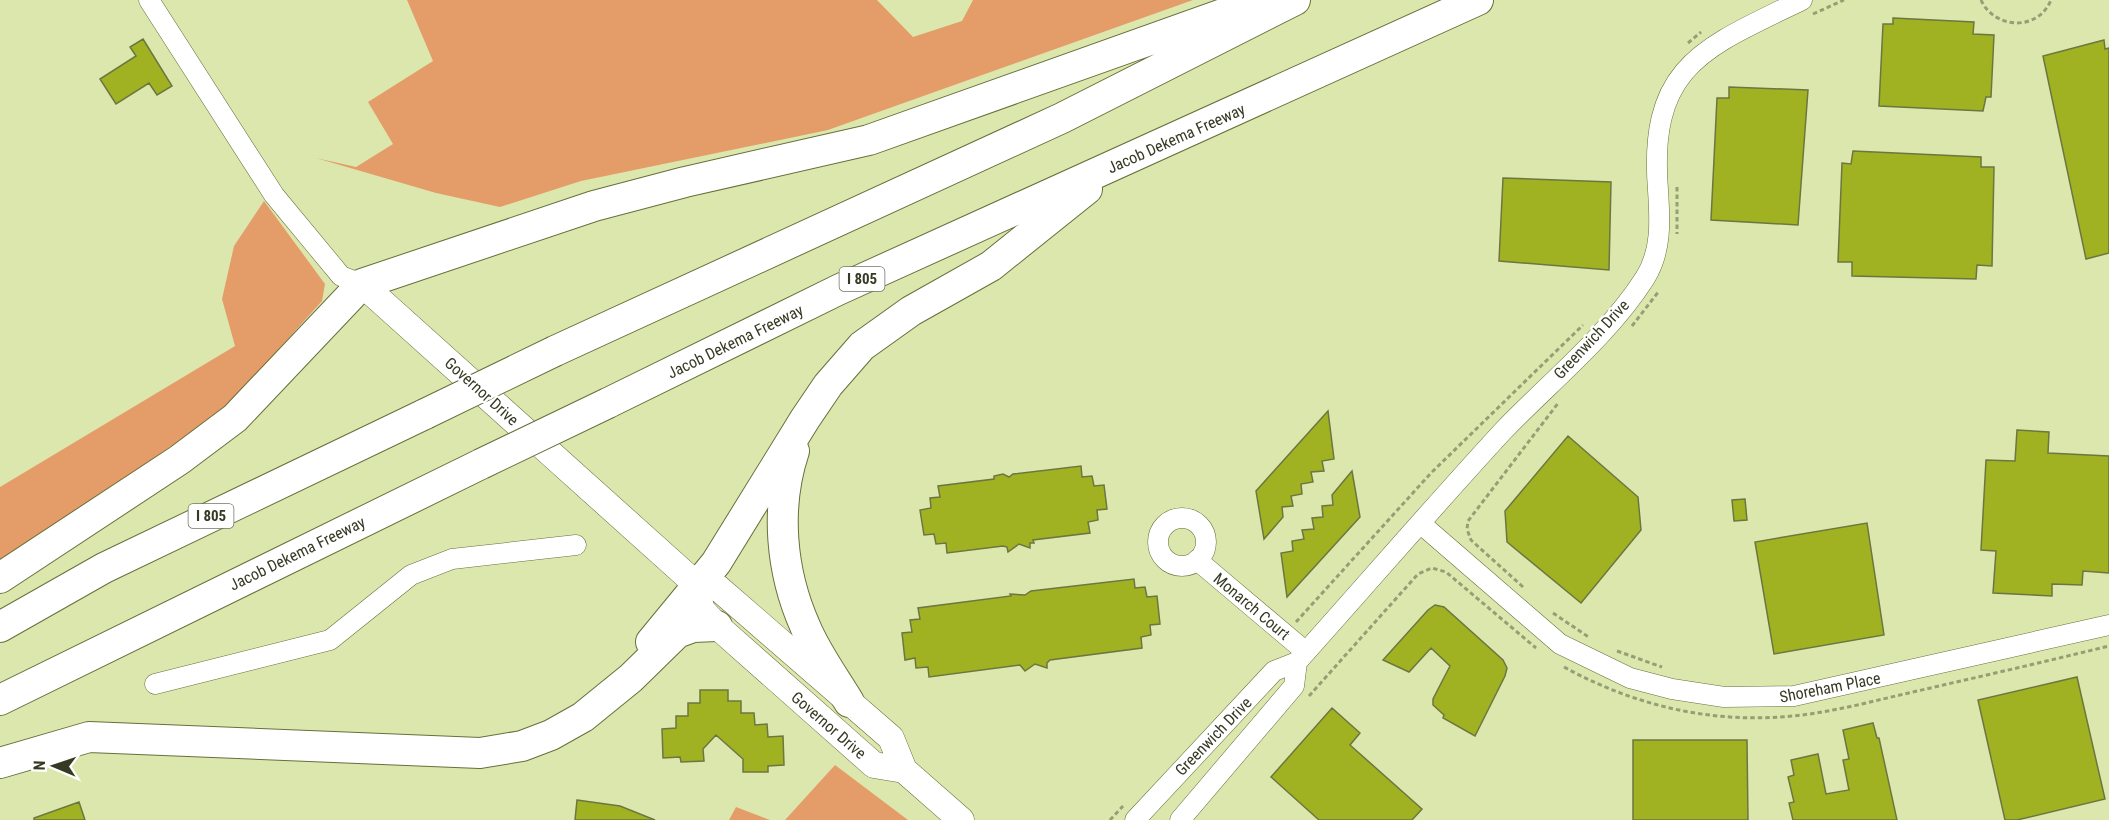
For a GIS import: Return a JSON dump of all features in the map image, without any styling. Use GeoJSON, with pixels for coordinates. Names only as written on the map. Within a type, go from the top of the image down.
{"type":"FeatureCollection","features":[{"type":"Feature","properties":{"kind":"highway"},"geometry":{"type":"LineString","coordinates":[[0,578],[179,460],[235,418],[362,284],[594,206],[869,140],[1262,0]]}},
{"type":"Feature","properties":{"kind":"highway","name":"I 805"},"geometry":{"type":"LineString","coordinates":[[0,627],[104,568],[555,351],[1062,118],[1295,0]]}},
{"type":"Feature","properties":{"kind":"highway","name":"Jacob Dekema Freeway"},"geometry":{"type":"LineString","coordinates":[[0,700],[838,290],[1478,0]]}},
{"type":"Feature","properties":{"kind":"highway"},"geometry":{"type":"LineString","coordinates":[[610,693],[716,563],[805,419],[828,385],[862,346],[911,311],[991,266],[1120,163]]}},
{"type":"Feature","properties":{"kind":"highway"},"geometry":{"type":"LineString","coordinates":[[805,419],[790,465],[784,503],[783,547],[792,592],[805,628],[849,702]]}},
{"type":"Feature","properties":{"kind":"highway"},"geometry":{"type":"LineString","coordinates":[[0,763],[89,737],[480,753],[522,746],[551,735],[583,717],[631,678],[676,633],[693,627],[717,626]]}},
{"type":"Feature","properties":{"kind":"main road","name":"Governor Drive"},"geometry":{"type":"LineString","coordinates":[[362,284],[697,585],[717,587],[891,738],[904,770],[961,820]]}},
{"type":"Feature","properties":{"kind":"main road","name":"Governor Drive"},"geometry":{"type":"LineString","coordinates":[[697,585],[701,609],[717,626],[874,765],[904,770]]}},
{"type":"Feature","properties":{"kind":"street","name":"Governor Drive"},"geometry":{"type":"LineString","coordinates":[[149,0],[274,195],[341,276],[362,284]]}},
{"type":"Feature","properties":{"kind":"street","name":"Greenwich Drive"},"geometry":{"type":"LineString","coordinates":[[1135,820],[1274,671],[1301,657],[1502,432],[1609,324],[1646,277],[1661,227],[1656,162],[1659,127],[1668,97],[1683,74],[1700,54],[1725,37],[1805,8]]}},
{"type":"Feature","properties":{"kind":"street","name":"Shoreham Place"},"geometry":{"type":"LineString","coordinates":[[1420,523],[1570,650],[1630,678],[1672,689],[1724,698],[1794,696],[2109,625]]}},
{"type":"Feature","properties":{"kind":"street"},"geometry":{"type":"LineString","coordinates":[[155,684],[330,639],[411,575],[452,559],[576,545]]}},
{"type":"Feature","properties":{"kind":"street","name":"Monarch Court"},"geometry":{"type":"LineString","coordinates":[[1197,560],[1285,634],[1301,657]]}},
{"type":"Feature","properties":{"kind":"street","name":"Greenwich Drive"},"geometry":{"type":"LineString","coordinates":[[1180,820],[1294,686],[1301,657]]}},
{"type":"Feature","properties":{"kind":"path"},"geometry":{"type":"LineString","coordinates":[[1805,8],[1844,0]]}},
{"type":"Feature","properties":{"kind":"path"},"geometry":{"type":"LineString","coordinates":[[1981,0],[1985,10],[1994,17],[2016,23],[2031,21],[2038,17],[2048,8],[2051,0]]}},
{"type":"Feature","properties":{"kind":"path"},"geometry":{"type":"LineString","coordinates":[[1681,50],[1705,30]]}},
{"type":"Feature","properties":{"kind":"path"},"geometry":{"type":"LineString","coordinates":[[1676,180],[1679,212],[1676,241]]}},
{"type":"Feature","properties":{"kind":"path"},"geometry":{"type":"LineString","coordinates":[[1624,333],[1644,313],[1662,286]]}},
{"type":"Feature","properties":{"kind":"path"},"geometry":{"type":"LineString","coordinates":[[1285,634],[1431,473],[1590,319]]}},
{"type":"Feature","properties":{"kind":"path"},"geometry":{"type":"LineString","coordinates":[[1529,592],[1471,540],[1467,529],[1468,521],[1559,402]]}},
{"type":"Feature","properties":{"kind":"path"},"geometry":{"type":"LineString","coordinates":[[1545,607],[1594,640]]}},
{"type":"Feature","properties":{"kind":"path"},"geometry":{"type":"LineString","coordinates":[[1608,647],[1670,669]]}},
{"type":"Feature","properties":{"kind":"path"},"geometry":{"type":"LineString","coordinates":[[1110,820],[1125,803]]}},
{"type":"Feature","properties":{"kind":"shaded area"},"geometry":{"type":"Polygon","coordinates":[[[407,0],[877,0],[913,37],[962,21],[973,0],[1193,0],[828,130],[581,181],[500,207],[436,193],[316,158],[356,167],[393,144],[368,102],[433,61],[407,0]]]}},
{"type":"Feature","properties":{"kind":"shaded area"},"geometry":{"type":"Polygon","coordinates":[[[264,201],[325,284],[322,301],[226,408],[0,565],[0,487],[235,346],[222,299],[234,246],[264,201]]]}},
{"type":"Feature","properties":{"kind":"shaded area"},"geometry":{"type":"Polygon","coordinates":[[[835,765],[908,820],[785,820],[835,765]]]}},
{"type":"Feature","properties":{"kind":"shaded area"},"geometry":{"type":"Polygon","coordinates":[[[736,807],[770,820],[729,820],[736,807]]]}},
{"type":"Feature","properties":{"kind":"building"},"geometry":{"type":"Polygon","coordinates":[[[1893,18],[1974,22],[1973,34],[1994,35],[1991,97],[1986,97],[1983,111],[1879,106],[1883,24],[1893,24],[1893,18]]]}},
{"type":"Feature","properties":{"kind":"building"},"geometry":{"type":"Polygon","coordinates":[[[143,39],[172,86],[157,95],[149,83],[116,104],[100,79],[136,56],[130,47],[143,39]]]}},
{"type":"Feature","properties":{"kind":"building"},"geometry":{"type":"Polygon","coordinates":[[[2104,40],[2105,49],[2109,48],[2109,253],[2086,259],[2043,56],[2104,40]]]}},
{"type":"Feature","properties":{"kind":"building"},"geometry":{"type":"Polygon","coordinates":[[[1729,87],[1808,90],[1798,225],[1711,220],[1717,98],[1729,98],[1729,87]]]}},
{"type":"Feature","properties":{"kind":"building"},"geometry":{"type":"Polygon","coordinates":[[[1853,151],[1981,157],[1981,167],[1994,167],[1992,266],[1977,265],[1976,279],[1852,276],[1852,262],[1838,262],[1842,163],[1851,164],[1853,151]]]}},
{"type":"Feature","properties":{"kind":"building"},"geometry":{"type":"Polygon","coordinates":[[[1503,178],[1611,182],[1609,270],[1499,261],[1503,178]]]}},
{"type":"Feature","properties":{"kind":"building"},"geometry":{"type":"Polygon","coordinates":[[[1328,411],[1334,459],[1322,461],[1324,471],[1311,472],[1313,482],[1301,484],[1302,494],[1291,496],[1293,506],[1282,507],[1283,517],[1264,539],[1256,491],[1328,411]]]}},
{"type":"Feature","properties":{"kind":"building"},"geometry":{"type":"Polygon","coordinates":[[[2017,430],[2049,432],[2048,453],[2109,456],[2109,573],[2083,571],[2082,585],[2052,584],[2052,596],[1993,593],[1996,551],[1981,550],[1986,460],[2015,461],[2017,430]]]}},
{"type":"Feature","properties":{"kind":"building"},"geometry":{"type":"Polygon","coordinates":[[[1568,436],[1638,497],[1641,530],[1581,603],[1507,542],[1505,511],[1568,436]]]}},
{"type":"Feature","properties":{"kind":"building"},"geometry":{"type":"Polygon","coordinates":[[[1081,466],[1082,477],[1092,476],[1094,486],[1104,485],[1107,509],[1097,510],[1098,520],[1088,522],[1090,533],[1033,540],[1034,543],[1030,543],[1030,548],[1019,544],[1008,552],[1007,547],[1003,546],[947,553],[946,543],[936,544],[934,534],[924,535],[920,510],[931,508],[930,498],[940,497],[938,486],[994,479],[994,476],[1003,474],[1009,477],[1013,474],[1081,466]]]}},
{"type":"Feature","properties":{"kind":"building"},"geometry":{"type":"Polygon","coordinates":[[[1352,471],[1360,517],[1287,597],[1281,553],[1293,551],[1292,541],[1304,539],[1302,530],[1314,529],[1312,518],[1323,517],[1322,506],[1333,505],[1332,495],[1352,471]]]}},
{"type":"Feature","properties":{"kind":"building"},"geometry":{"type":"Polygon","coordinates":[[[1745,499],[1747,520],[1734,521],[1732,500],[1745,499]]]}},
{"type":"Feature","properties":{"kind":"building"},"geometry":{"type":"Polygon","coordinates":[[[1867,523],[1884,635],[1774,654],[1755,542],[1867,523]]]}},
{"type":"Feature","properties":{"kind":"building"},"geometry":{"type":"Polygon","coordinates":[[[1134,579],[1135,588],[1145,587],[1147,597],[1157,596],[1160,624],[1150,625],[1151,635],[1141,637],[1142,648],[1050,660],[1047,668],[1035,664],[1025,671],[1020,665],[929,677],[928,667],[916,668],[915,658],[905,660],[902,633],[912,632],[910,620],[920,619],[918,608],[1011,596],[1010,594],[1025,595],[1031,591],[1134,579]]]}},
{"type":"Feature","properties":{"kind":"building"},"geometry":{"type":"Polygon","coordinates":[[[1435,605],[1444,607],[1503,660],[1507,668],[1475,736],[1443,718],[1444,715],[1433,705],[1433,699],[1450,666],[1431,648],[1409,672],[1383,660],[1435,605]]]}},
{"type":"Feature","properties":{"kind":"building"},"geometry":{"type":"Polygon","coordinates":[[[2077,677],[2105,799],[2017,820],[2005,820],[1978,700],[2077,677]]]}},
{"type":"Feature","properties":{"kind":"building"},"geometry":{"type":"Polygon","coordinates":[[[700,690],[728,690],[728,701],[741,701],[741,713],[754,713],[755,725],[767,724],[768,737],[783,736],[784,765],[768,766],[768,772],[743,772],[743,759],[716,735],[703,749],[704,761],[681,762],[680,757],[663,758],[662,729],[676,728],[676,716],[688,716],[688,703],[700,703],[700,690]]]}},
{"type":"Feature","properties":{"kind":"building"},"geometry":{"type":"Polygon","coordinates":[[[1332,708],[1360,733],[1350,745],[1422,809],[1412,820],[1319,820],[1271,777],[1332,708]]]}},
{"type":"Feature","properties":{"kind":"building"},"geometry":{"type":"Polygon","coordinates":[[[1873,723],[1877,738],[1879,738],[1897,820],[1793,820],[1789,803],[1794,802],[1788,777],[1794,775],[1791,760],[1818,754],[1826,794],[1849,790],[1843,760],[1849,759],[1843,730],[1873,723]]]}},
{"type":"Feature","properties":{"kind":"building"},"geometry":{"type":"Polygon","coordinates":[[[1633,740],[1747,740],[1748,820],[1633,820],[1633,740]]]}},
{"type":"Feature","properties":{"kind":"building"},"geometry":{"type":"Polygon","coordinates":[[[577,800],[620,806],[655,820],[575,820],[577,800]]]}},
{"type":"Feature","properties":{"kind":"building"},"geometry":{"type":"Polygon","coordinates":[[[79,802],[85,820],[34,820],[34,818],[79,802]]]}}]}
